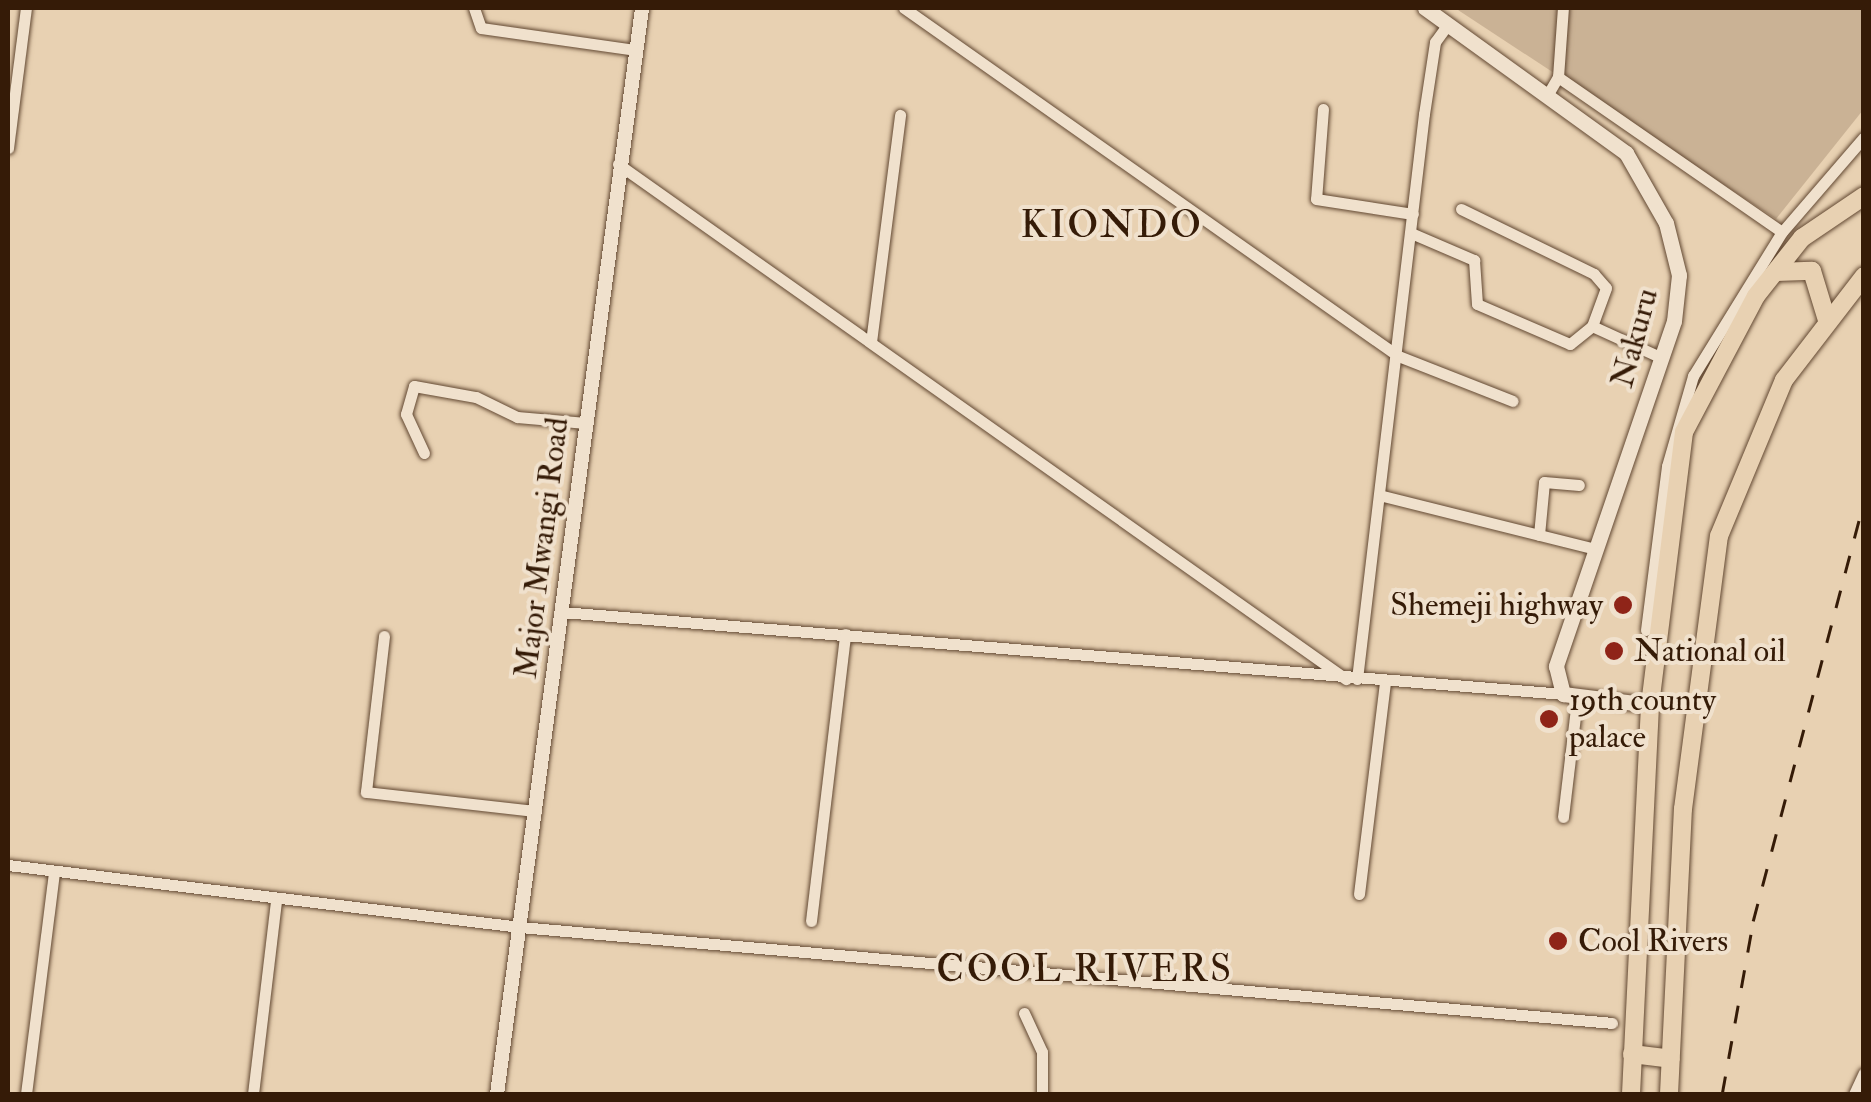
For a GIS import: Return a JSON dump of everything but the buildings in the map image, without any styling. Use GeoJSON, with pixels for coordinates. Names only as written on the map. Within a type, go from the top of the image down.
{"type":"FeatureCollection","features":[{"type":"Feature","properties":{"kind":"highway"},"geometry":{"type":"LineString","coordinates":[[1630,1094],[1650,705],[1684,432],[1728,338],[1776,272],[1802,238],[1864,196]]}},
{"type":"Feature","properties":{"kind":"highway"},"geometry":{"type":"LineString","coordinates":[[1776,272],[1812,270],[1827,320]]}},
{"type":"Feature","properties":{"kind":"highway"},"geometry":{"type":"LineString","coordinates":[[1669,1094],[1683,808],[1712,566],[1754,440],[1827,320],[1864,276]]}},
{"type":"Feature","properties":{"kind":"highway"},"geometry":{"type":"LineString","coordinates":[[1632,1054],[1672,1059]]}},
{"type":"Feature","properties":{"kind":"main road","name":"Nakuru"},"geometry":{"type":"LineString","coordinates":[[1425,8],[1626,153],[1656,192],[1679,275],[1662,358],[1560,641],[1570,696]]}},
{"type":"Feature","properties":{"kind":"main road"},"geometry":{"type":"LineString","coordinates":[[1570,696],[1650,705]]}},
{"type":"Feature","properties":{"kind":"street"},"geometry":{"type":"LineString","coordinates":[[8,148],[26,8]]}},
{"type":"Feature","properties":{"kind":"street"},"geometry":{"type":"LineString","coordinates":[[474,8],[481,28],[636,50]]}},
{"type":"Feature","properties":{"kind":"street","name":"Major Mwangi Road"},"geometry":{"type":"LineString","coordinates":[[497,1094],[618,164],[642,8]]}},
{"type":"Feature","properties":{"kind":"street"},"geometry":{"type":"LineString","coordinates":[[904,8],[1398,356],[1513,400]]}},
{"type":"Feature","properties":{"kind":"street"},"geometry":{"type":"LineString","coordinates":[[1548,94],[1558,77],[1563,8]]}},
{"type":"Feature","properties":{"kind":"street"},"geometry":{"type":"LineString","coordinates":[[1351,679],[1383,496],[1435,42],[1448,24]]}},
{"type":"Feature","properties":{"kind":"street"},"geometry":{"type":"LineString","coordinates":[[1558,77],[1782,232]]}},
{"type":"Feature","properties":{"kind":"street"},"geometry":{"type":"LineString","coordinates":[[1323,109],[1316,199],[1413,214]]}},
{"type":"Feature","properties":{"kind":"street"},"geometry":{"type":"LineString","coordinates":[[871,342],[900,114]]}},
{"type":"Feature","properties":{"kind":"street"},"geometry":{"type":"LineString","coordinates":[[1646,630],[1668,466],[1694,376],[1782,232],[1864,136]]}},
{"type":"Feature","properties":{"kind":"street"},"geometry":{"type":"LineString","coordinates":[[618,164],[1351,679]]}},
{"type":"Feature","properties":{"kind":"street"},"geometry":{"type":"LineString","coordinates":[[1411,232],[1474,260],[1477,304],[1570,344],[1592,326],[1606,288],[1594,274],[1461,209]]}},
{"type":"Feature","properties":{"kind":"street"},"geometry":{"type":"LineString","coordinates":[[1592,326],[1662,358]]}},
{"type":"Feature","properties":{"kind":"street"},"geometry":{"type":"LineString","coordinates":[[424,453],[406,414],[414,386],[476,396],[517,417],[586,423]]}},
{"type":"Feature","properties":{"kind":"street"},"geometry":{"type":"LineString","coordinates":[[1539,535],[1544,482],[1579,485]]}},
{"type":"Feature","properties":{"kind":"street"},"geometry":{"type":"LineString","coordinates":[[1383,496],[1595,549]]}},
{"type":"Feature","properties":{"kind":"street"},"geometry":{"type":"LineString","coordinates":[[562,612],[1570,696],[1563,817]]}},
{"type":"Feature","properties":{"kind":"street"},"geometry":{"type":"LineString","coordinates":[[811,921],[845,634]]}},
{"type":"Feature","properties":{"kind":"street"},"geometry":{"type":"LineString","coordinates":[[384,636],[366,792],[536,811]]}},
{"type":"Feature","properties":{"kind":"street"},"geometry":{"type":"LineString","coordinates":[[1359,894],[1385,682]]}},
{"type":"Feature","properties":{"kind":"street"},"geometry":{"type":"LineString","coordinates":[[8,865],[276,902],[1612,1023]]}},
{"type":"Feature","properties":{"kind":"street"},"geometry":{"type":"LineString","coordinates":[[26,1094],[54,872]]}},
{"type":"Feature","properties":{"kind":"street"},"geometry":{"type":"LineString","coordinates":[[252,1094],[276,902]]}},
{"type":"Feature","properties":{"kind":"street"},"geometry":{"type":"LineString","coordinates":[[1024,1013],[1042,1052],[1042,1094]]}},
{"type":"Feature","properties":{"kind":"street"},"geometry":{"type":"LineString","coordinates":[[1854,1094],[1864,1073]]}},
{"type":"Feature","properties":{"kind":"shaded area"},"geometry":{"type":"Polygon","coordinates":[[[1455,8],[1863,8],[1863,110],[1776,219],[1455,8]]]}},
{"type":"Feature","properties":{"kind":"railway"},"geometry":{"type":"LineString","coordinates":[[1722,1094],[1753,921],[1864,501]]}},
{"type":"Feature","properties":{"kind":"place","name":"Shemeji highway"},"geometry":{"type":"Point","coordinates":[1623,605]}},
{"type":"Feature","properties":{"kind":"place","name":"National oil"},"geometry":{"type":"Point","coordinates":[1614,651]}},
{"type":"Feature","properties":{"kind":"place","name":"19th county palace"},"geometry":{"type":"Point","coordinates":[1549,719]}},
{"type":"Feature","properties":{"kind":"place","name":"Cool Rivers"},"geometry":{"type":"Point","coordinates":[1558,941]}},
{"type":"Feature","properties":{"kind":"district","name":"KIONDO"},"geometry":{"type":"Point","coordinates":[1112,226]}},
{"type":"Feature","properties":{"kind":"district","name":"COOL RIVERS"},"geometry":{"type":"Point","coordinates":[1085,970]}}]}
